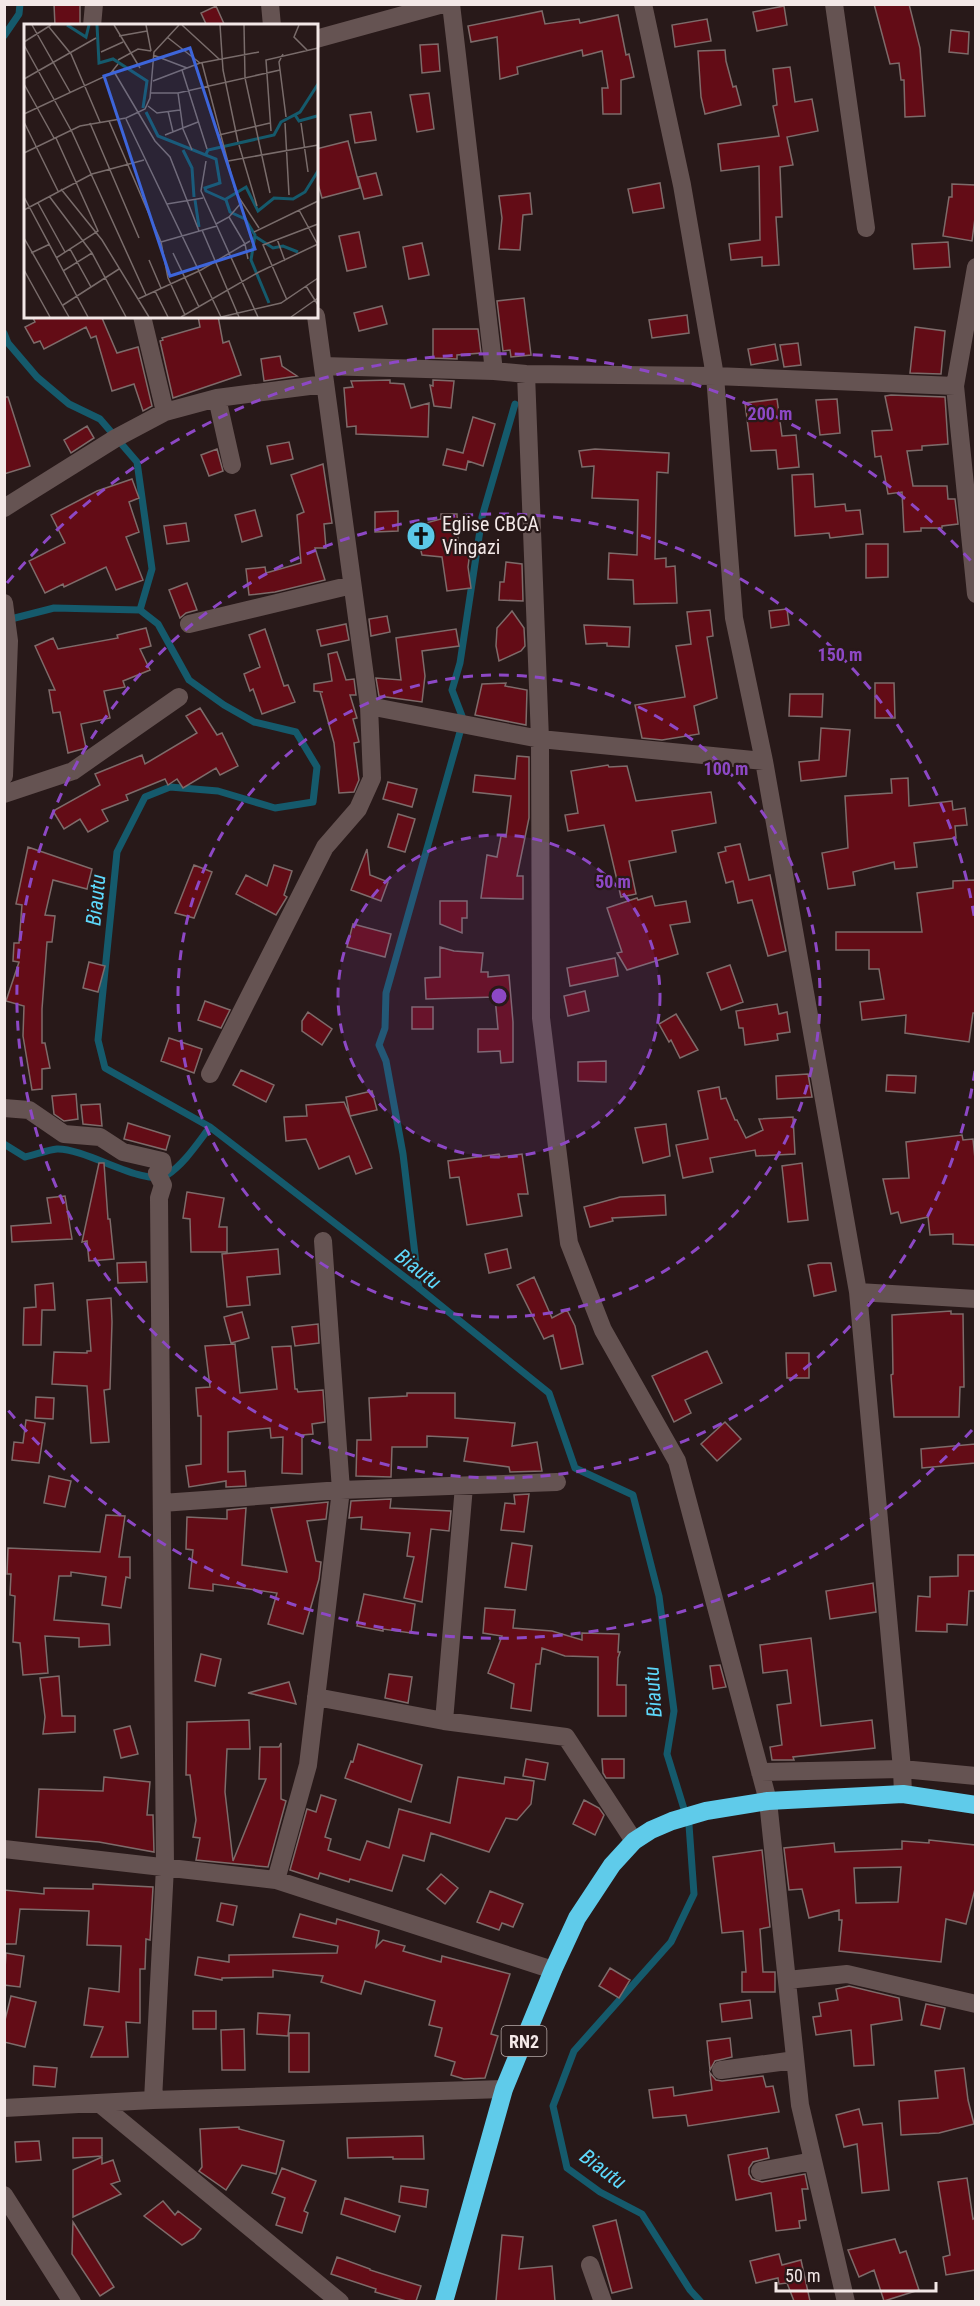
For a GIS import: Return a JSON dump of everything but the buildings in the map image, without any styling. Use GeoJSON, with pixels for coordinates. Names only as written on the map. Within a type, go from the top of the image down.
{"type":"FeatureCollection","features":[{"type":"Feature","properties":{"kind":"highway"},"geometry":{"type":"LineString","coordinates":[[768,1802],[903,1794],[975,1805]]}},
{"type":"Feature","properties":{"kind":"highway","name":"RN2"},"geometry":{"type":"LineString","coordinates":[[444,2301],[504,2089],[577,1918],[612,1865],[634,1841],[651,1830],[706,1811],[768,1802]]}},
{"type":"Feature","properties":{"kind":"street"},"geometry":{"type":"LineString","coordinates":[[92,24],[94,4]]}},
{"type":"Feature","properties":{"kind":"street"},"geometry":{"type":"LineString","coordinates":[[270,4],[273,24]]}},
{"type":"Feature","properties":{"kind":"street"},"geometry":{"type":"LineString","coordinates":[[318,38],[443,4]]}},
{"type":"Feature","properties":{"kind":"street"},"geometry":{"type":"LineString","coordinates":[[451,4],[494,371]]}},
{"type":"Feature","properties":{"kind":"street"},"geometry":{"type":"LineString","coordinates":[[643,4],[682,185],[715,376],[734,618],[764,761],[858,1292],[903,1794]]}},
{"type":"Feature","properties":{"kind":"street"},"geometry":{"type":"LineString","coordinates":[[834,4],[866,228]]}},
{"type":"Feature","properties":{"kind":"street"},"geometry":{"type":"LineString","coordinates":[[975,267],[955,386],[969,465],[975,594]]}},
{"type":"Feature","properties":{"kind":"street"},"geometry":{"type":"LineString","coordinates":[[142,318],[165,412]]}},
{"type":"Feature","properties":{"kind":"street"},"geometry":{"type":"LineString","coordinates":[[210,1074],[325,847],[358,809],[372,778],[369,706],[316,318]]}},
{"type":"Feature","properties":{"kind":"street"},"geometry":{"type":"LineString","coordinates":[[4,508],[116,438],[165,412],[217,398],[324,375],[494,371],[526,374],[715,376],[955,386]]}},
{"type":"Feature","properties":{"kind":"street"},"geometry":{"type":"LineString","coordinates":[[526,374],[540,739],[541,1018],[569,1243],[603,1330],[676,1461],[768,1802],[800,2105],[846,2301]]}},
{"type":"Feature","properties":{"kind":"street"},"geometry":{"type":"LineString","coordinates":[[217,398],[232,465]]}},
{"type":"Feature","properties":{"kind":"street"},"geometry":{"type":"LineString","coordinates":[[189,624],[352,585]]}},
{"type":"Feature","properties":{"kind":"street"},"geometry":{"type":"LineString","coordinates":[[4,776],[9,641],[5,605]]}},
{"type":"Feature","properties":{"kind":"street"},"geometry":{"type":"LineString","coordinates":[[4,794],[73,771],[179,697]]}},
{"type":"Feature","properties":{"kind":"street"},"geometry":{"type":"LineString","coordinates":[[369,706],[540,739],[764,761]]}},
{"type":"Feature","properties":{"kind":"street"},"geometry":{"type":"LineString","coordinates":[[4,1108],[29,1110],[64,1134],[100,1137],[123,1152],[162,1161],[163,1167],[160,1185],[165,1867],[153,2100]]}},
{"type":"Feature","properties":{"kind":"street"},"geometry":{"type":"LineString","coordinates":[[276,1880],[308,1765],[341,1490],[323,1241]]}},
{"type":"Feature","properties":{"kind":"street"},"geometry":{"type":"LineString","coordinates":[[858,1292],[975,1299]]}},
{"type":"Feature","properties":{"kind":"street"},"geometry":{"type":"LineString","coordinates":[[162,1503],[341,1490],[558,1482]]}},
{"type":"Feature","properties":{"kind":"street"},"geometry":{"type":"LineString","coordinates":[[444,1721],[464,1486]]}},
{"type":"Feature","properties":{"kind":"street"},"geometry":{"type":"LineString","coordinates":[[316,1696],[444,1721],[566,1737],[634,1841]]}},
{"type":"Feature","properties":{"kind":"street"},"geometry":{"type":"LineString","coordinates":[[760,1772],[902,1769],[975,1776]]}},
{"type":"Feature","properties":{"kind":"street"},"geometry":{"type":"LineString","coordinates":[[4,1849],[276,1880],[553,1970]]}},
{"type":"Feature","properties":{"kind":"street"},"geometry":{"type":"LineString","coordinates":[[787,1980],[847,1974],[975,2004]]}},
{"type":"Feature","properties":{"kind":"street"},"geometry":{"type":"LineString","coordinates":[[721,2070],[795,2060]]}},
{"type":"Feature","properties":{"kind":"street"},"geometry":{"type":"LineString","coordinates":[[4,2108],[153,2100],[504,2089]]}},
{"type":"Feature","properties":{"kind":"street"},"geometry":{"type":"LineString","coordinates":[[99,2103],[340,2301]]}},
{"type":"Feature","properties":{"kind":"street"},"geometry":{"type":"LineString","coordinates":[[760,2170],[813,2161]]}},
{"type":"Feature","properties":{"kind":"street"},"geometry":{"type":"LineString","coordinates":[[4,2194],[72,2301]]}},
{"type":"Feature","properties":{"kind":"street"},"geometry":{"type":"LineString","coordinates":[[590,2265],[603,2301]]}},
{"type":"Feature","properties":{"kind":"waterway"},"geometry":{"type":"LineString","coordinates":[[4,36],[19,14],[20,4]]}},
{"type":"Feature","properties":{"kind":"waterway"},"geometry":{"type":"LineString","coordinates":[[4,333],[8,343],[37,377],[69,404],[100,419],[137,462],[152,569],[140,610]]}},
{"type":"Feature","properties":{"kind":"waterway"},"geometry":{"type":"LineString","coordinates":[[462,716],[452,690],[460,663],[482,517],[515,404]]}},
{"type":"Feature","properties":{"kind":"waterway","name":"Biautu"},"geometry":{"type":"LineString","coordinates":[[7,620],[54,608],[140,610],[158,624],[189,680],[224,705],[254,722],[296,732],[317,767],[313,802],[275,808],[218,791],[170,787],[145,797],[117,852],[98,1040],[105,1068],[210,1127],[419,1288],[549,1393],[575,1468],[633,1495],[659,1596],[674,1711],[667,1754],[689,1825],[694,1894],[671,1942],[574,2051],[553,2106],[567,2168],[600,2192],[642,2214],[690,2290],[701,2302]]}},
{"type":"Feature","properties":{"kind":"waterway"},"geometry":{"type":"LineString","coordinates":[[419,1288],[403,1154],[386,1061],[379,1045],[385,1028],[386,993],[460,732]]}},
{"type":"Feature","properties":{"kind":"waterway"},"geometry":{"type":"LineString","coordinates":[[4,1144],[25,1157],[57,1149],[69,1150],[131,1172],[157,1178],[167,1175],[179,1165],[210,1127]]}},
{"type":"Feature","properties":{"kind":"place","name":"Eglise CBCA Vingazi"},"geometry":{"type":"Point","coordinates":[421,536]}}]}
